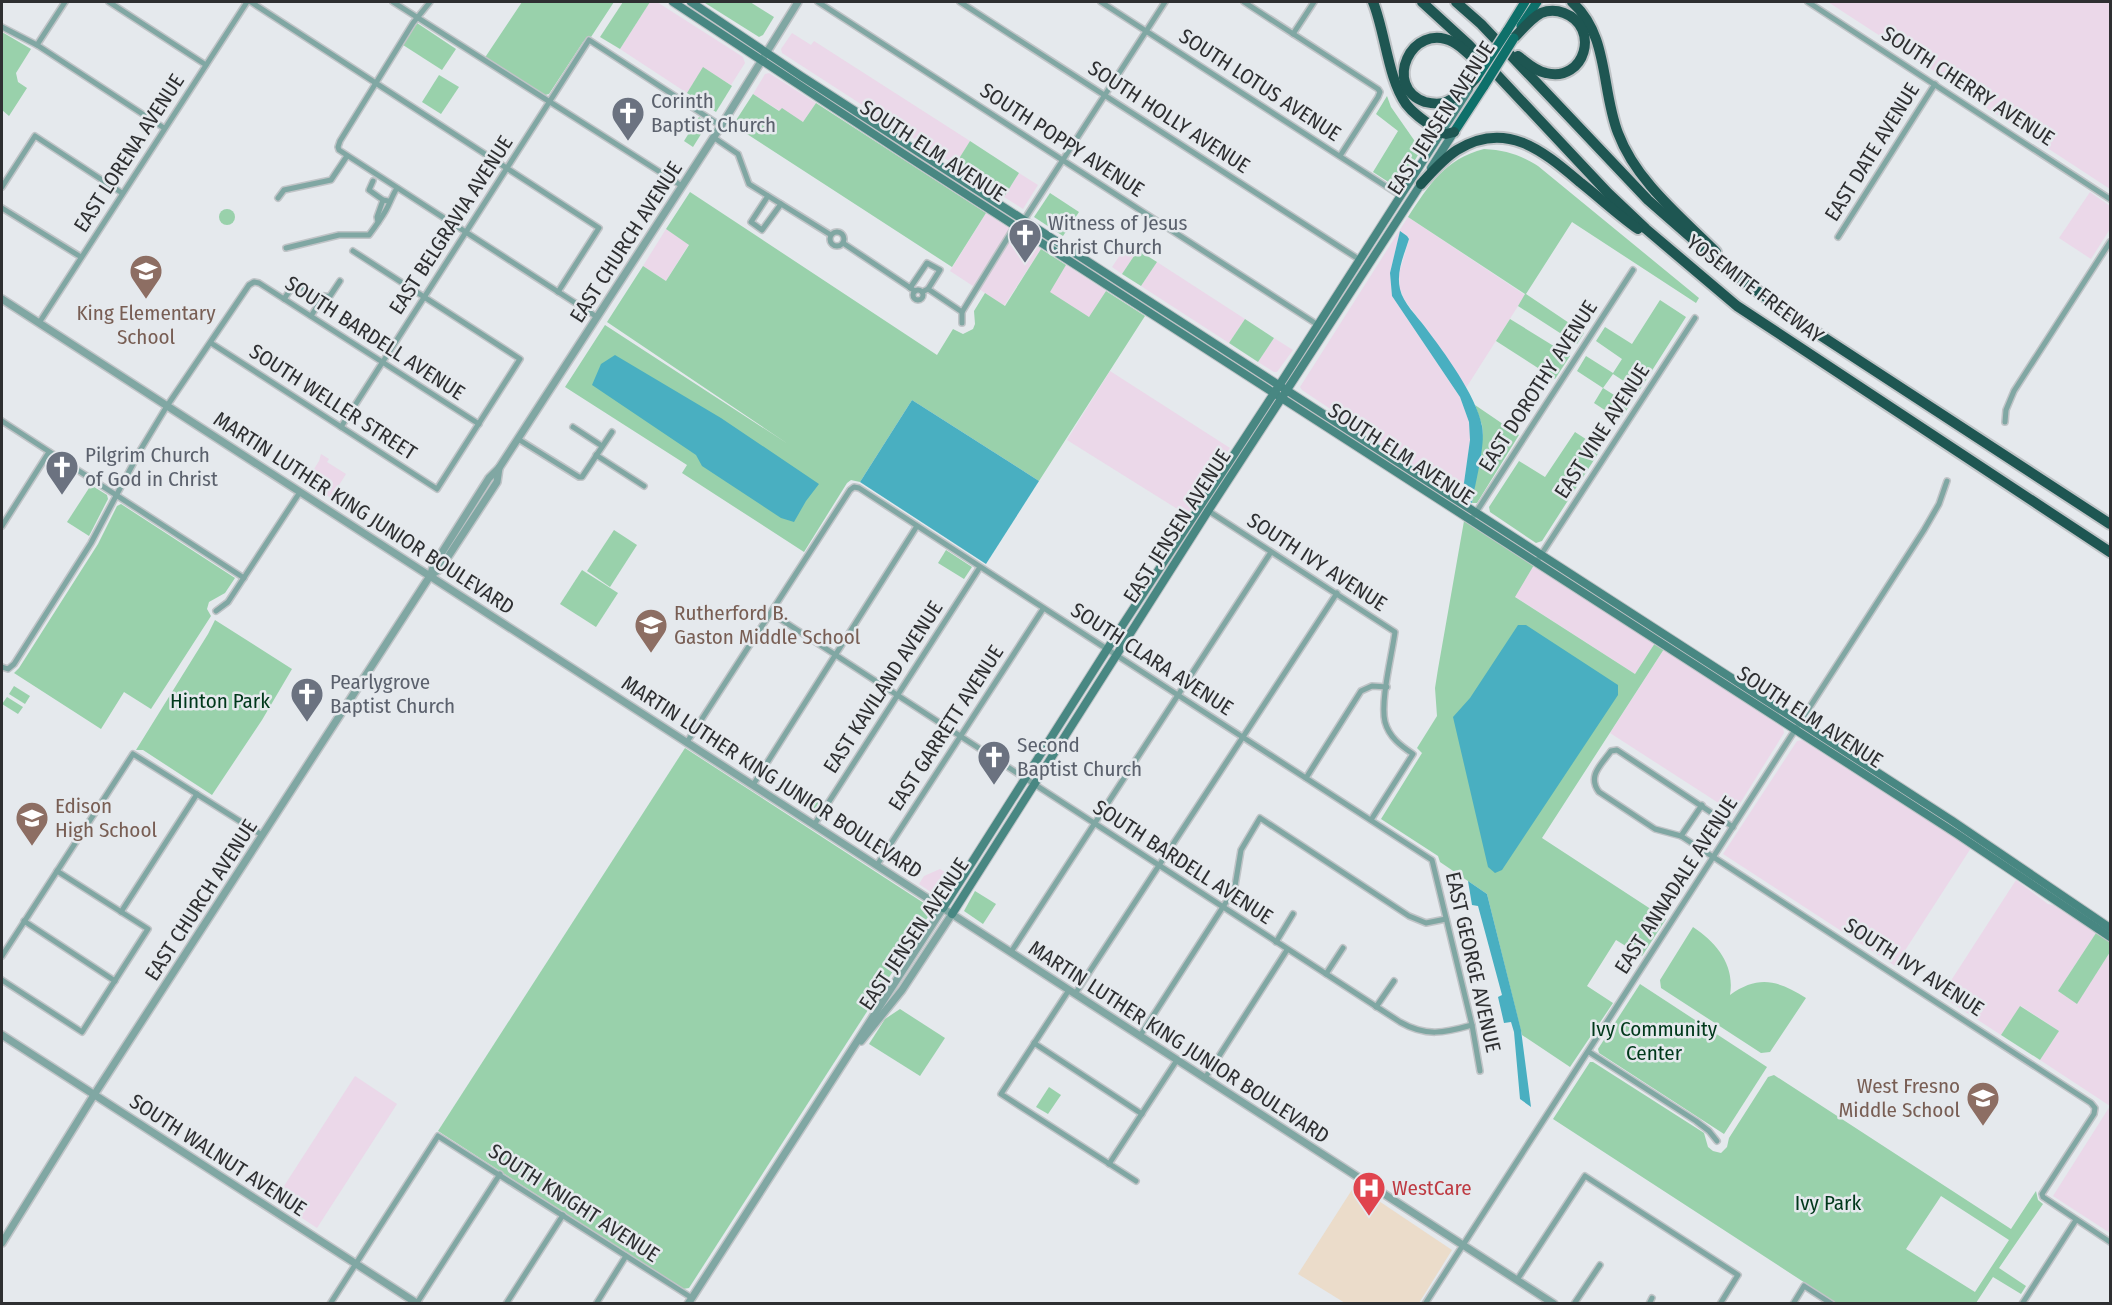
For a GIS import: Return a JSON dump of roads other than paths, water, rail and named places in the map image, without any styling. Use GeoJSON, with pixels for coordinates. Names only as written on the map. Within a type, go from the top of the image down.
{"type":"FeatureCollection","features":[{"type":"Feature","properties":{"kind":"highway"},"geometry":{"type":"LineString","coordinates":[[1373,2],[1402,98],[1411,110],[1442,133],[1454,132]]}},
{"type":"Feature","properties":{"kind":"highway","name":"YOSEMITE FREEWAY"},"geometry":{"type":"LineString","coordinates":[[1422,2],[1469,45],[1608,193],[1678,258],[1737,306],[1770,330],[2110,552]]}},
{"type":"Feature","properties":{"kind":"highway","name":"YOSEMITE FREEWAY"},"geometry":{"type":"LineString","coordinates":[[1456,2],[1492,35],[1648,200],[1690,238],[1752,288],[1800,322],[2110,524]]}},
{"type":"Feature","properties":{"kind":"highway"},"geometry":{"type":"LineString","coordinates":[[1572,2],[1580,9],[1593,29],[1618,133],[1636,166],[1659,195],[1752,288]]}},
{"type":"Feature","properties":{"kind":"highway"},"geometry":{"type":"LineString","coordinates":[[1492,35],[1532,66],[1547,74],[1560,74],[1572,70],[1580,62],[1585,50],[1585,37],[1580,25],[1572,17],[1557,11],[1547,11],[1537,15],[1510,35]]}},
{"type":"Feature","properties":{"kind":"highway"},"geometry":{"type":"LineString","coordinates":[[1480,82],[1455,98],[1442,104],[1434,104],[1422,100],[1411,91],[1405,81],[1405,63],[1410,52],[1420,42],[1445,39],[1460,47],[1519,97]]}},
{"type":"Feature","properties":{"kind":"highway"},"geometry":{"type":"LineString","coordinates":[[1420,184],[1444,160],[1465,146],[1496,138],[1518,141],[1545,153],[1625,220],[1678,258]]}},
{"type":"Feature","properties":{"kind":"main road","name":"SOUTH ELM AVENUE"},"geometry":{"type":"LineString","coordinates":[[673,2],[1282,399],[1539,558],[2039,885],[2110,928]]}},
{"type":"Feature","properties":{"kind":"main road","name":"SOUTH ELM AVENUE"},"geometry":{"type":"LineString","coordinates":[[691,2],[1288,390],[1474,517]]}},
{"type":"Feature","properties":{"kind":"main road","name":"EAST JENSEN AVENUE"},"geometry":{"type":"LineString","coordinates":[[1510,35],[1525,2]]}},
{"type":"Feature","properties":{"kind":"main road","name":"EAST JENSEN AVENUE"},"geometry":{"type":"LineString","coordinates":[[943,908],[1107,649],[1442,133],[1480,82],[1510,35],[1537,2]]}},
{"type":"Feature","properties":{"kind":"main road","name":"EAST JENSEN AVENUE"},"geometry":{"type":"LineString","coordinates":[[951,914],[1116,654],[1454,132],[1480,82]]}},
{"type":"Feature","properties":{"kind":"main road"},"geometry":{"type":"LineString","coordinates":[[1389,233],[1390,223],[1402,203],[1401,196]]}},
{"type":"Feature","properties":{"kind":"main road"},"geometry":{"type":"LineString","coordinates":[[1348,297],[1349,286],[1359,268],[1360,260]]}},
{"type":"Feature","properties":{"kind":"main road","name":"SOUTH ELM AVENUE"},"geometry":{"type":"LineString","coordinates":[[2039,885],[2110,937]]}},
{"type":"Feature","properties":{"kind":"street"},"geometry":{"type":"LineString","coordinates":[[37,45],[65,2]]}},
{"type":"Feature","properties":{"kind":"street"},"geometry":{"type":"LineString","coordinates":[[109,2],[206,65]]}},
{"type":"Feature","properties":{"kind":"street","name":"EAST LORENA AVENUE"},"geometry":{"type":"LineString","coordinates":[[39,323],[247,2]]}},
{"type":"Feature","properties":{"kind":"street"},"geometry":{"type":"LineString","coordinates":[[251,2],[599,228],[558,292]]}},
{"type":"Feature","properties":{"kind":"street"},"geometry":{"type":"LineString","coordinates":[[393,2],[681,186]]}},
{"type":"Feature","properties":{"kind":"street"},"geometry":{"type":"LineString","coordinates":[[430,2],[376,83],[338,147],[347,156],[597,317]]}},
{"type":"Feature","properties":{"kind":"street","name":"EAST CHURCH AVENUE"},"geometry":{"type":"LineString","coordinates":[[2,1243],[94,1095],[430,576],[489,478],[499,468],[518,439],[721,126],[798,2]]}},
{"type":"Feature","properties":{"kind":"street","name":"SOUTH POPPY AVENUE"},"geometry":{"type":"LineString","coordinates":[[818,2],[1318,326]]}},
{"type":"Feature","properties":{"kind":"street","name":"SOUTH HOLLY AVENUE"},"geometry":{"type":"LineString","coordinates":[[960,2],[1360,260]]}},
{"type":"Feature","properties":{"kind":"street","name":"SOUTH LOTUS AVENUE"},"geometry":{"type":"LineString","coordinates":[[1101,2],[1401,196]]}},
{"type":"Feature","properties":{"kind":"street"},"geometry":{"type":"LineString","coordinates":[[962,323],[962,312],[1016,226],[1024,220],[1165,2]]}},
{"type":"Feature","properties":{"kind":"street"},"geometry":{"type":"LineString","coordinates":[[1244,2],[1380,92],[1340,156]]}},
{"type":"Feature","properties":{"kind":"street"},"geometry":{"type":"LineString","coordinates":[[1293,34],[1314,2]]}},
{"type":"Feature","properties":{"kind":"street","name":"SOUTH CHERRY AVENUE"},"geometry":{"type":"LineString","coordinates":[[1808,2],[2110,199]]}},
{"type":"Feature","properties":{"kind":"street"},"geometry":{"type":"LineString","coordinates":[[2,27],[37,45],[164,129]]}},
{"type":"Feature","properties":{"kind":"street","name":"EAST BELGRAVIA AVENUE"},"geometry":{"type":"LineString","coordinates":[[341,427],[589,40],[721,126]]}},
{"type":"Feature","properties":{"kind":"street","name":"EAST DATE AVENUE"},"geometry":{"type":"LineString","coordinates":[[1838,237],[1935,84]]}},
{"type":"Feature","properties":{"kind":"street"},"geometry":{"type":"LineString","coordinates":[[2,187],[35,136],[122,193]]}},
{"type":"Feature","properties":{"kind":"street"},"geometry":{"type":"LineString","coordinates":[[713,137],[738,154],[749,184],[831,235]]}},
{"type":"Feature","properties":{"kind":"street"},"geometry":{"type":"LineString","coordinates":[[278,198],[284,190],[331,180],[347,156]]}},
{"type":"Feature","properties":{"kind":"street"},"geometry":{"type":"LineString","coordinates":[[285,248],[339,235],[368,236],[388,206],[386,201],[369,190],[373,182]]}},
{"type":"Feature","properties":{"kind":"street"},"geometry":{"type":"LineString","coordinates":[[386,201],[397,188]]}},
{"type":"Feature","properties":{"kind":"street"},"geometry":{"type":"LineString","coordinates":[[768,196],[751,222],[762,230],[781,204]]}},
{"type":"Feature","properties":{"kind":"street"},"geometry":{"type":"LineString","coordinates":[[2,208],[81,257]]}},
{"type":"Feature","properties":{"kind":"street"},"geometry":{"type":"LineString","coordinates":[[831,235],[841,233],[844,236],[843,243]]}},
{"type":"Feature","properties":{"kind":"street"},"geometry":{"type":"LineString","coordinates":[[831,235],[830,240],[834,246],[843,243]]}},
{"type":"Feature","properties":{"kind":"street"},"geometry":{"type":"LineString","coordinates":[[2005,422],[2014,392],[2110,242]]}},
{"type":"Feature","properties":{"kind":"street"},"geometry":{"type":"LineString","coordinates":[[843,243],[912,290],[914,297],[918,300],[923,297],[940,270],[927,263],[912,290]]}},
{"type":"Feature","properties":{"kind":"street"},"geometry":{"type":"LineString","coordinates":[[353,251],[520,359],[478,424]]}},
{"type":"Feature","properties":{"kind":"street","name":"EAST DOROTHY AVENUE"},"geometry":{"type":"LineString","coordinates":[[1474,517],[1633,270]]}},
{"type":"Feature","properties":{"kind":"street"},"geometry":{"type":"LineString","coordinates":[[284,298],[295,283],[316,297],[330,296],[340,281]]}},
{"type":"Feature","properties":{"kind":"street","name":"SOUTH BARDELL AVENUE"},"geometry":{"type":"LineString","coordinates":[[211,343],[249,285],[254,282],[259,283],[478,424]]}},
{"type":"Feature","properties":{"kind":"street"},"geometry":{"type":"LineString","coordinates":[[925,291],[962,312]]}},
{"type":"Feature","properties":{"kind":"street"},"geometry":{"type":"LineString","coordinates":[[311,316],[324,296]]}},
{"type":"Feature","properties":{"kind":"street","name":"MARTIN LUTHER KING JUNIOR BOULEVARD"},"geometry":{"type":"LineString","coordinates":[[2,299],[1554,1304]]}},
{"type":"Feature","properties":{"kind":"street","name":"EAST VINE AVENUE"},"geometry":{"type":"LineString","coordinates":[[1539,558],[1695,318]]}},
{"type":"Feature","properties":{"kind":"street"},"geometry":{"type":"LineString","coordinates":[[5,668],[14,664],[91,543],[141,449],[167,406],[211,343]]}},
{"type":"Feature","properties":{"kind":"street","name":"SOUTH WELLER STREET"},"geometry":{"type":"LineString","coordinates":[[211,343],[437,489],[478,424]]}},
{"type":"Feature","properties":{"kind":"street"},"geometry":{"type":"LineString","coordinates":[[2,421],[244,578]]}},
{"type":"Feature","properties":{"kind":"street"},"geometry":{"type":"LineString","coordinates":[[573,427],[603,446]]}},
{"type":"Feature","properties":{"kind":"street"},"geometry":{"type":"LineString","coordinates":[[518,439],[582,477],[612,432]]}},
{"type":"Feature","properties":{"kind":"street"},"geometry":{"type":"LineString","coordinates":[[2,526],[49,452]]}},
{"type":"Feature","properties":{"kind":"street"},"geometry":{"type":"LineString","coordinates":[[596,455],[644,486]]}},
{"type":"Feature","properties":{"kind":"street","name":"EAST ANNADALE AVENUE"},"geometry":{"type":"LineString","coordinates":[[1425,1304],[1935,512],[1947,481]]}},
{"type":"Feature","properties":{"kind":"street","name":"SOUTH CLARA AVENUE"},"geometry":{"type":"LineString","coordinates":[[771,613],[854,487],[917,525],[1432,860]]}},
{"type":"Feature","properties":{"kind":"street"},"geometry":{"type":"LineString","coordinates":[[216,610],[228,602],[300,492]]}},
{"type":"Feature","properties":{"kind":"street","name":"SOUTH IVY AVENUE"},"geometry":{"type":"LineString","coordinates":[[1200,505],[1395,632],[1384,713],[1388,728],[1399,744],[1413,754],[1371,820]]}},
{"type":"Feature","properties":{"kind":"street"},"geometry":{"type":"LineString","coordinates":[[753,785],[917,525]]}},
{"type":"Feature","properties":{"kind":"street"},"geometry":{"type":"LineString","coordinates":[[1011,952],[1271,552]]}},
{"type":"Feature","properties":{"kind":"street","name":"EAST KAVILAND AVENUE"},"geometry":{"type":"LineString","coordinates":[[814,825],[980,567]]}},
{"type":"Feature","properties":{"kind":"street"},"geometry":{"type":"LineString","coordinates":[[1136,1182],[1001,1094],[1158,866],[1337,593]]}},
{"type":"Feature","properties":{"kind":"street","name":"EAST GARRETT AVENUE"},"geometry":{"type":"LineString","coordinates":[[877,866],[1043,609]]}},
{"type":"Feature","properties":{"kind":"street"},"geometry":{"type":"LineString","coordinates":[[687,742],[771,613]]}},
{"type":"Feature","properties":{"kind":"street","name":"SOUTH BARDELL AVENUE"},"geometry":{"type":"LineString","coordinates":[[771,613],[1287,950],[1410,1027],[1429,1033],[1452,1031],[1472,1025]]}},
{"type":"Feature","properties":{"kind":"street"},"geometry":{"type":"LineString","coordinates":[[1306,778],[1361,691],[1372,686],[1387,687]]}},
{"type":"Feature","properties":{"kind":"street","name":"SOUTH IVY AVENUE"},"geometry":{"type":"LineString","coordinates":[[1702,805],[1617,750],[1611,751],[1593,777],[1599,792],[1655,829],[1681,836],[2091,1103],[2095,1108],[2094,1114],[2043,1194],[2043,1197],[2076,1220]]}},
{"type":"Feature","properties":{"kind":"street"},"geometry":{"type":"LineString","coordinates":[[2,956],[133,754],[262,835]]}},
{"type":"Feature","properties":{"kind":"street"},"geometry":{"type":"LineString","coordinates":[[121,912],[197,794]]}},
{"type":"Feature","properties":{"kind":"street"},"geometry":{"type":"LineString","coordinates":[[1681,836],[1702,805],[1733,827]]}},
{"type":"Feature","properties":{"kind":"street"},"geometry":{"type":"LineString","coordinates":[[1140,1036],[1223,908],[1235,886],[1242,850],[1260,818],[1409,916],[1426,923],[1446,919]]}},
{"type":"Feature","properties":{"kind":"street","name":"EAST GEORGE AVENUE"},"geometry":{"type":"LineString","coordinates":[[1432,860],[1472,1025],[1480,1071]]}},
{"type":"Feature","properties":{"kind":"street"},"geometry":{"type":"LineString","coordinates":[[2,980],[82,1032],[148,929],[57,871]]}},
{"type":"Feature","properties":{"kind":"street","name":"EAST JENSEN AVENUE"},"geometry":{"type":"LineString","coordinates":[[690,1301],[943,908]]}},
{"type":"Feature","properties":{"kind":"street","name":"EAST JENSEN AVENUE"},"geometry":{"type":"LineString","coordinates":[[842,1065],[902,990],[951,914]]}},
{"type":"Feature","properties":{"kind":"street","name":"SOUTH BARDELL AVENUE"},"geometry":{"type":"LineString","coordinates":[[1276,942],[1293,914]]}},
{"type":"Feature","properties":{"kind":"street"},"geometry":{"type":"LineString","coordinates":[[24,921],[115,981]]}},
{"type":"Feature","properties":{"kind":"street"},"geometry":{"type":"LineString","coordinates":[[1326,974],[1343,948]]}},
{"type":"Feature","properties":{"kind":"street"},"geometry":{"type":"LineString","coordinates":[[1205,1078],[1287,950]]}},
{"type":"Feature","properties":{"kind":"street"},"geometry":{"type":"LineString","coordinates":[[1376,1007],[1394,981]]}},
{"type":"Feature","properties":{"kind":"street","name":"SOUTH WALNUT AVENUE"},"geometry":{"type":"LineString","coordinates":[[2,1035],[417,1303]]}},
{"type":"Feature","properties":{"kind":"street"},"geometry":{"type":"LineString","coordinates":[[1034,1044],[1142,1114]]}},
{"type":"Feature","properties":{"kind":"street"},"geometry":{"type":"LineString","coordinates":[[1589,1052],[1696,1121],[1710,1131],[1717,1141]]}},
{"type":"Feature","properties":{"kind":"street"},"geometry":{"type":"LineString","coordinates":[[1110,1164],[1177,1060]]}},
{"type":"Feature","properties":{"kind":"street","name":"SOUTH KNIGHT AVENUE"},"geometry":{"type":"LineString","coordinates":[[355,1263],[438,1136],[626,1256],[690,1301]]}},
{"type":"Feature","properties":{"kind":"street"},"geometry":{"type":"LineString","coordinates":[[417,1303],[500,1174]]}},
{"type":"Feature","properties":{"kind":"street"},"geometry":{"type":"LineString","coordinates":[[1517,1280],[1585,1176],[1738,1275],[1720,1304]]}},
{"type":"Feature","properties":{"kind":"street"},"geometry":{"type":"LineString","coordinates":[[506,1304],[563,1215]]}},
{"type":"Feature","properties":{"kind":"street"},"geometry":{"type":"LineString","coordinates":[[2022,1304],[2076,1220],[2110,1242]]}},
{"type":"Feature","properties":{"kind":"street"},"geometry":{"type":"LineString","coordinates":[[596,1304],[626,1256]]}},
{"type":"Feature","properties":{"kind":"street"},"geometry":{"type":"LineString","coordinates":[[330,1304],[355,1263]]}},
{"type":"Feature","properties":{"kind":"street"},"geometry":{"type":"LineString","coordinates":[[1575,1304],[1600,1265]]}},
{"type":"Feature","properties":{"kind":"street"},"geometry":{"type":"LineString","coordinates":[[1793,1304],[1804,1286],[1832,1304]]}},
{"type":"Feature","properties":{"kind":"water"},"geometry":{"type":"Polygon","coordinates":[[[1400,231],[1409,239],[1400,270],[1399,283],[1402,294],[1458,374],[1479,414],[1483,434],[1472,503],[1462,497],[1470,440],[1469,422],[1460,397],[1392,296],[1390,273],[1400,231]]]}},
{"type":"Feature","properties":{"kind":"water"},"geometry":{"type":"Polygon","coordinates":[[[615,355],[721,418],[819,484],[794,522],[781,518],[702,466],[696,455],[592,385],[601,364],[615,355]]]}},
{"type":"Feature","properties":{"kind":"water"},"geometry":{"type":"Polygon","coordinates":[[[912,400],[1039,481],[986,564],[860,482],[912,400]]]}},
{"type":"Feature","properties":{"kind":"water"},"geometry":{"type":"Polygon","coordinates":[[[1518,625],[1526,625],[1618,685],[1618,695],[1502,870],[1495,873],[1488,867],[1453,717],[1470,698],[1518,625]]]}},
{"type":"Feature","properties":{"kind":"water"},"geometry":{"type":"Polygon","coordinates":[[[1468,881],[1487,894],[1521,1030],[1531,1107],[1520,1099],[1514,1032],[1511,1022],[1504,1023],[1498,997],[1502,995],[1478,906],[1472,905],[1468,881]]]}},
{"type":"Feature","properties":{"kind":"place","name":"Corinth Baptist Church"},"geometry":{"type":"Point","coordinates":[628,142]}},
{"type":"Feature","properties":{"kind":"place","name":"Witness of Jesus Christ Church"},"geometry":{"type":"Point","coordinates":[1025,264]}},
{"type":"Feature","properties":{"kind":"place","name":"King Elementary School"},"geometry":{"type":"Point","coordinates":[146,300]}},
{"type":"Feature","properties":{"kind":"place","name":"Pilgrim Church of God in Christ"},"geometry":{"type":"Point","coordinates":[62,496]}},
{"type":"Feature","properties":{"kind":"place","name":"Rutherford B. Gaston Middle School"},"geometry":{"type":"Point","coordinates":[651,654]}},
{"type":"Feature","properties":{"kind":"place","name":"Pearlygrove Baptist Church"},"geometry":{"type":"Point","coordinates":[307,723]}},
{"type":"Feature","properties":{"kind":"place","name":"Second Baptist Church"},"geometry":{"type":"Point","coordinates":[994,786]}},
{"type":"Feature","properties":{"kind":"place","name":"Edison High School"},"geometry":{"type":"Point","coordinates":[32,847]}},
{"type":"Feature","properties":{"kind":"place","name":"West Fresno Middle School"},"geometry":{"type":"Point","coordinates":[1983,1127]}},
{"type":"Feature","properties":{"kind":"place","name":"WestCare"},"geometry":{"type":"Point","coordinates":[1369,1217]}},
{"type":"Feature","properties":{"kind":"park label","name":"Hinton Park"},"geometry":{"type":"Point","coordinates":[220,701]}},
{"type":"Feature","properties":{"kind":"park label","name":"Ivy Community Center"},"geometry":{"type":"Point","coordinates":[1654,1041]}},
{"type":"Feature","properties":{"kind":"park label","name":"Ivy Park"},"geometry":{"type":"Point","coordinates":[1828,1203]}}]}
